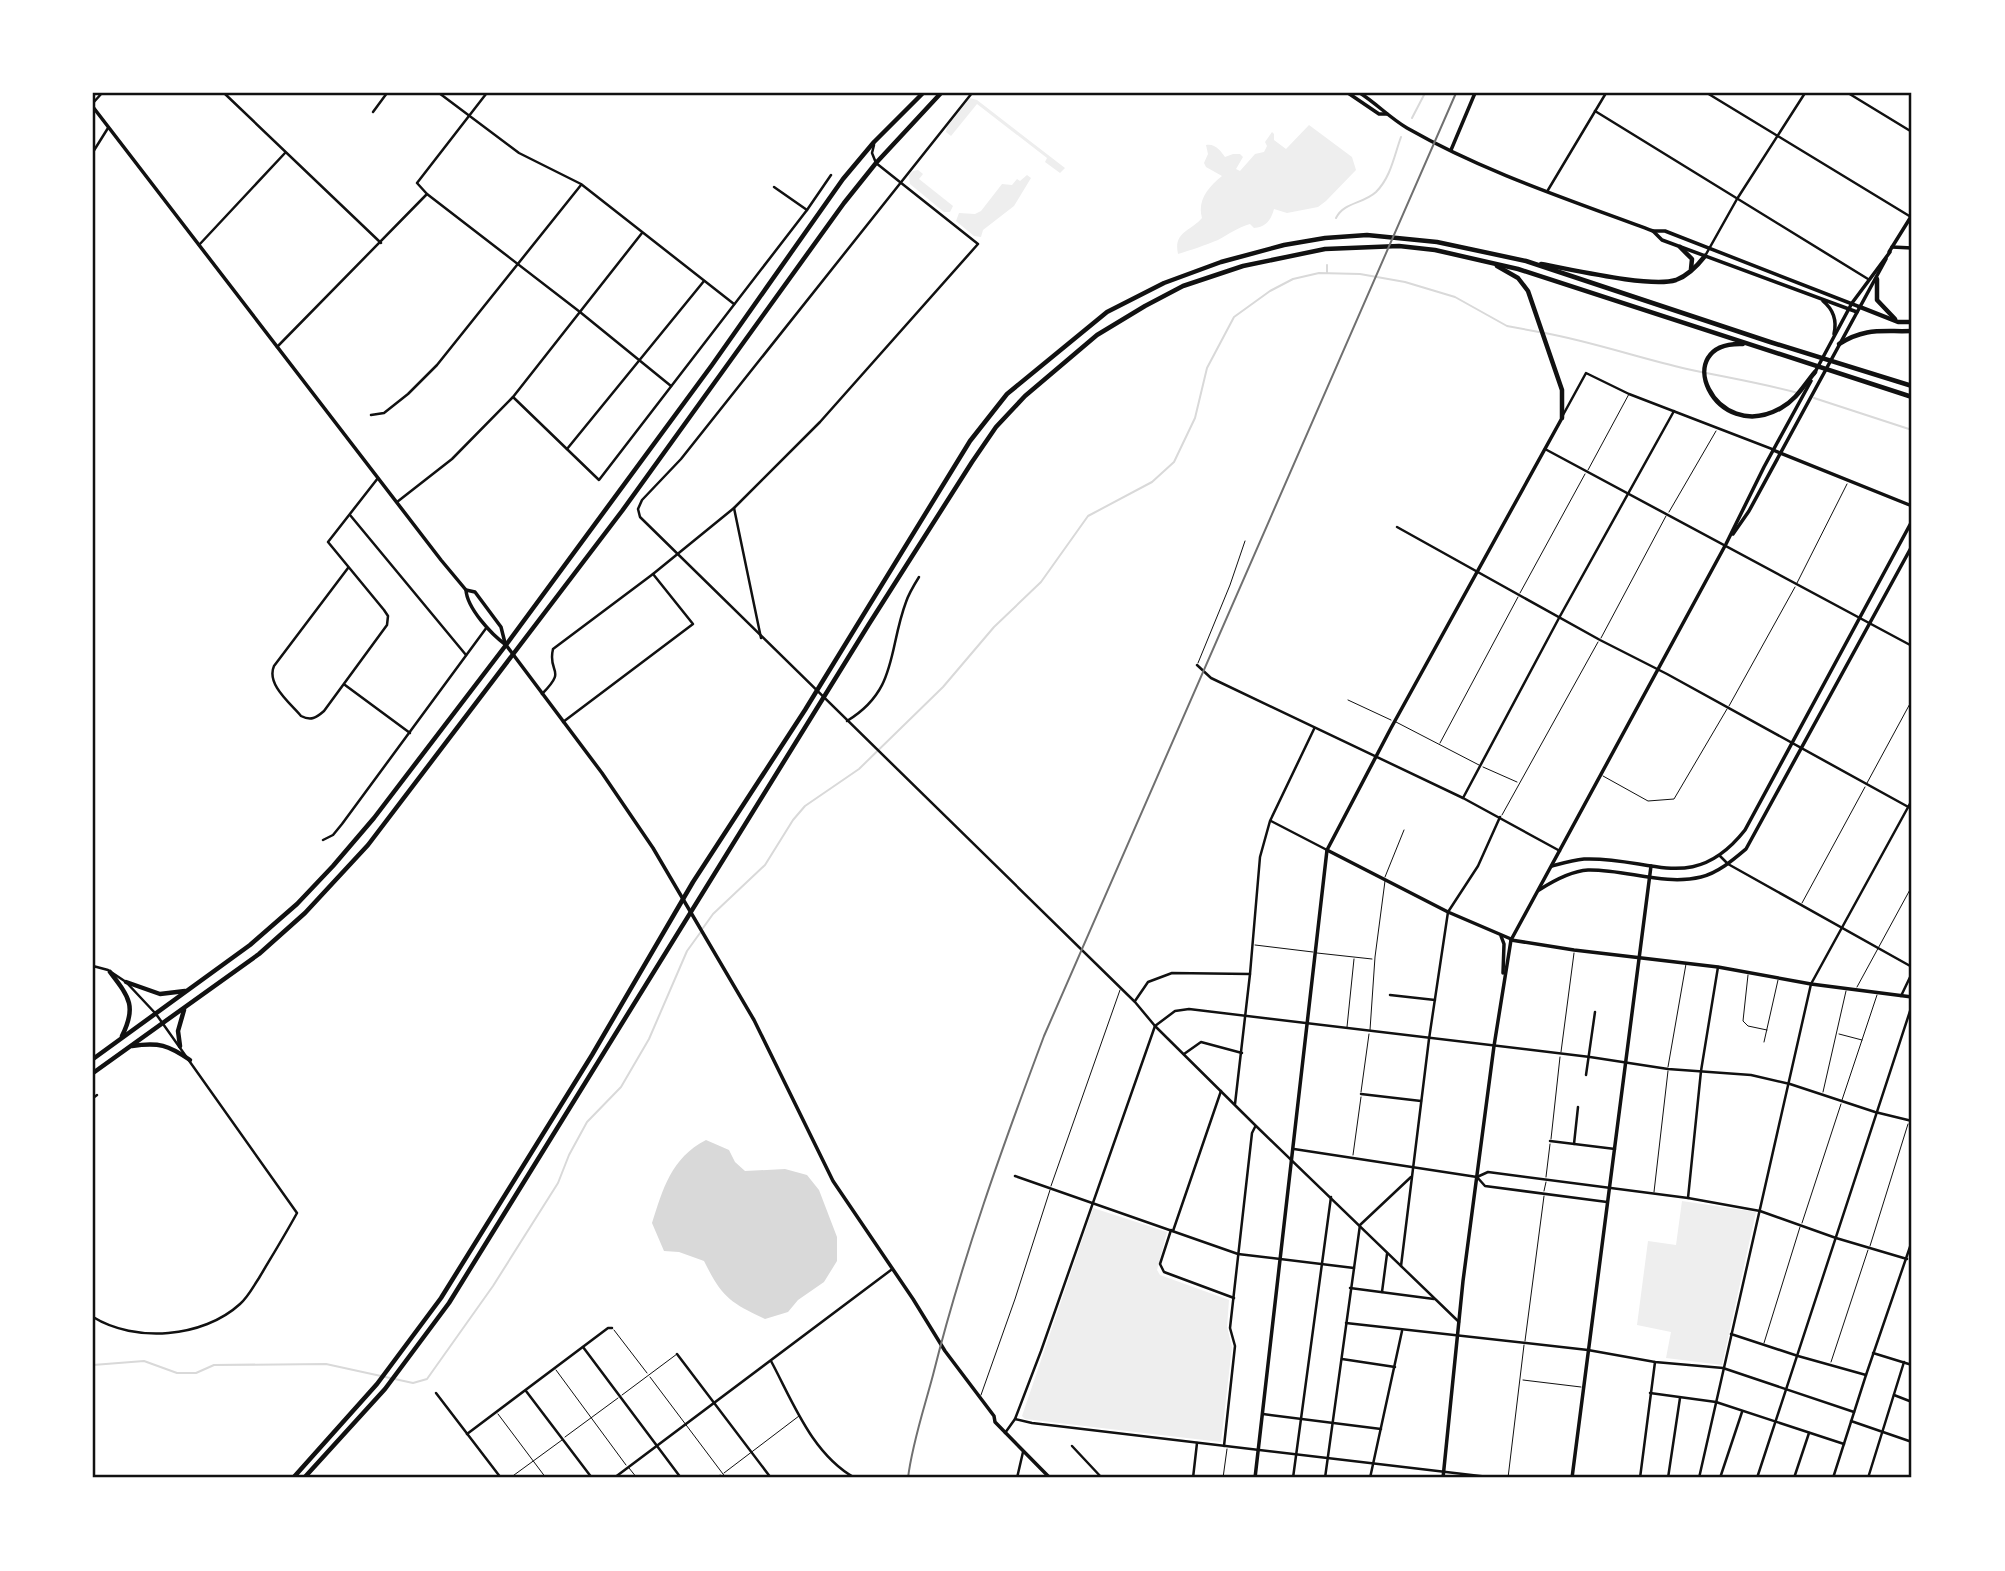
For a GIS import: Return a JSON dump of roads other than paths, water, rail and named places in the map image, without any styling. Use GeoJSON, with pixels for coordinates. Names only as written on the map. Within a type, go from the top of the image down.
{"type":"FeatureCollection","features":[{"type":"Feature","properties":{"kind":"highway"},"geometry":{"type":"LineString","coordinates":[[93,1059],[250,945],[297,904],[333,866],[374,818],[506,645],[712,365],[822,208],[874,142],[923,93]]}},
{"type":"Feature","properties":{"kind":"highway"},"geometry":{"type":"LineString","coordinates":[[93,1073],[259,954],[305,913],[368,845],[655,466],[844,203],[876,163],[941,93]]}},
{"type":"Feature","properties":{"kind":"highway"},"geometry":{"type":"LineString","coordinates":[[293,1478],[377,1384],[441,1298],[592,1055],[693,882],[805,710],[970,441],[1007,394],[1107,312],[1164,283],[1221,262],[1284,245],[1367,235],[1437,242],[1526,261],[1660,281],[1676,280],[1705,256]]}},
{"type":"Feature","properties":{"kind":"highway"},"geometry":{"type":"LineString","coordinates":[[304,1478],[385,1389],[449,1303],[869,624],[996,427],[1025,396],[1097,335],[1183,286],[1243,266],[1325,248],[1399,246],[1436,250],[1518,268],[1912,398]]}},
{"type":"Feature","properties":{"kind":"highway"},"geometry":{"type":"LineString","coordinates":[[1680,247],[1692,259],[1691,270]]}},
{"type":"Feature","properties":{"kind":"highway"},"geometry":{"type":"LineString","coordinates":[[1486,261],[1518,278],[1528,291],[1562,390],[1562,418]]}},
{"type":"Feature","properties":{"kind":"highway"},"geometry":{"type":"LineString","coordinates":[[1526,261],[1912,386]]}},
{"type":"Feature","properties":{"kind":"highway"},"geometry":{"type":"LineString","coordinates":[[1877,279],[1878,300],[1898,322]]}},
{"type":"Feature","properties":{"kind":"highway"},"geometry":{"type":"LineString","coordinates":[[1858,309],[1898,322],[1912,322]]}},
{"type":"Feature","properties":{"kind":"highway"},"geometry":{"type":"LineString","coordinates":[[1839,344],[1858,333],[1912,331]]}},
{"type":"Feature","properties":{"kind":"highway"},"geometry":{"type":"LineString","coordinates":[[1751,344],[1722,345],[1705,363],[1705,384],[1710,395],[1723,408],[1747,415],[1771,413],[1797,399],[1815,372]]}},
{"type":"Feature","properties":{"kind":"highway"},"geometry":{"type":"LineString","coordinates":[[110,972],[130,1003],[128,1024],[122,1037]]}},
{"type":"Feature","properties":{"kind":"highway"},"geometry":{"type":"LineString","coordinates":[[126,982],[160,993],[186,991]]}},
{"type":"Feature","properties":{"kind":"highway"},"geometry":{"type":"LineString","coordinates":[[180,1046],[178,1023],[184,1009]]}},
{"type":"Feature","properties":{"kind":"highway"},"geometry":{"type":"LineString","coordinates":[[131,1046],[163,1045],[190,1060]]}},
{"type":"Feature","properties":{"kind":"main road"},"geometry":{"type":"LineString","coordinates":[[1348,93],[1379,114],[1387,114]]}},
{"type":"Feature","properties":{"kind":"main road"},"geometry":{"type":"LineString","coordinates":[[1360,93],[1404,126],[1451,150],[1653,231],[1665,231],[1852,303],[1858,309]]}},
{"type":"Feature","properties":{"kind":"main road"},"geometry":{"type":"LineString","coordinates":[[1451,150],[1475,93]]}},
{"type":"Feature","properties":{"kind":"main road"},"geometry":{"type":"LineString","coordinates":[[93,105],[108,128],[466,590],[466,599],[492,635],[506,645]]}},
{"type":"Feature","properties":{"kind":"main road"},"geometry":{"type":"LineString","coordinates":[[1911,217],[1912,226]]}},
{"type":"Feature","properties":{"kind":"main road"},"geometry":{"type":"LineString","coordinates":[[1726,544],[1749,510],[1911,217]]}},
{"type":"Feature","properties":{"kind":"main road"},"geometry":{"type":"LineString","coordinates":[[1653,231],[1662,240],[1680,247],[1849,309],[1858,309]]}},
{"type":"Feature","properties":{"kind":"main road"},"geometry":{"type":"LineString","coordinates":[[1443,1478],[1477,1177],[1511,940],[1726,544],[1797,399],[1815,372],[1852,303],[1891,250],[1912,248]]}},
{"type":"Feature","properties":{"kind":"main road"},"geometry":{"type":"LineString","coordinates":[[1819,297],[1829,306],[1834,317],[1836,325],[1832,342]]}},
{"type":"Feature","properties":{"kind":"main road"},"geometry":{"type":"LineString","coordinates":[[1255,1478],[1327,850],[1375,757],[1562,418]]}},
{"type":"Feature","properties":{"kind":"main road"},"geometry":{"type":"LineString","coordinates":[[1773,450],[1912,506]]}},
{"type":"Feature","properties":{"kind":"main road"},"geometry":{"type":"LineString","coordinates":[[1552,866],[1587,859],[1680,869],[1720,856],[1731,847],[1745,830],[1912,521]]}},
{"type":"Feature","properties":{"kind":"main road"},"geometry":{"type":"LineString","coordinates":[[1539,890],[1557,878],[1587,870],[1650,878],[1702,877],[1728,864],[1746,849],[1912,546]]}},
{"type":"Feature","properties":{"kind":"main road"},"geometry":{"type":"LineString","coordinates":[[466,590],[475,592],[501,626],[506,645],[513,656],[629,812],[676,885],[759,1029],[833,1181],[945,1351],[1006,1433],[1050,1478]]}},
{"type":"Feature","properties":{"kind":"main road"},"geometry":{"type":"LineString","coordinates":[[1327,850],[1448,912],[1511,940],[1718,967],[1811,984],[1912,997]]}},
{"type":"Feature","properties":{"kind":"main road"},"geometry":{"type":"LineString","coordinates":[[1572,1478],[1651,866]]}},
{"type":"Feature","properties":{"kind":"main road"},"geometry":{"type":"LineString","coordinates":[[1500,935],[1504,944],[1503,986]]}},
{"type":"Feature","properties":{"kind":"street"},"geometry":{"type":"LineString","coordinates":[[93,105],[102,93]]}},
{"type":"Feature","properties":{"kind":"street"},"geometry":{"type":"LineString","coordinates":[[223,93],[380,243]]}},
{"type":"Feature","properties":{"kind":"street"},"geometry":{"type":"LineString","coordinates":[[373,112],[387,93]]}},
{"type":"Feature","properties":{"kind":"street"},"geometry":{"type":"LineString","coordinates":[[439,93],[519,153],[582,184],[734,304]]}},
{"type":"Feature","properties":{"kind":"street"},"geometry":{"type":"LineString","coordinates":[[972,93],[681,458],[642,500],[638,509],[640,517],[837,713],[1135,1002],[1155,1026],[1255,1125],[1460,1322]]}},
{"type":"Feature","properties":{"kind":"street"},"geometry":{"type":"LineString","coordinates":[[1548,190],[1606,93]]}},
{"type":"Feature","properties":{"kind":"street"},"geometry":{"type":"LineString","coordinates":[[1707,93],[1911,217]]}},
{"type":"Feature","properties":{"kind":"street"},"geometry":{"type":"LineString","coordinates":[[1705,256],[1737,199],[1805,93]]}},
{"type":"Feature","properties":{"kind":"street"},"geometry":{"type":"LineString","coordinates":[[1848,93],[1912,131]]}},
{"type":"Feature","properties":{"kind":"street"},"geometry":{"type":"LineString","coordinates":[[486,94],[417,183],[427,194],[671,386]]}},
{"type":"Feature","properties":{"kind":"street"},"geometry":{"type":"LineString","coordinates":[[1595,111],[1868,279]]}},
{"type":"Feature","properties":{"kind":"street"},"geometry":{"type":"LineString","coordinates":[[93,152],[108,128]]}},
{"type":"Feature","properties":{"kind":"street"},"geometry":{"type":"LineString","coordinates":[[542,694],[556,678],[557,673],[551,657],[553,649],[734,509],[847,393],[978,244],[876,163],[872,153],[874,142]]}},
{"type":"Feature","properties":{"kind":"street"},"geometry":{"type":"LineString","coordinates":[[199,245],[285,153]]}},
{"type":"Feature","properties":{"kind":"street"},"geometry":{"type":"LineString","coordinates":[[513,397],[599,480],[831,175]]}},
{"type":"Feature","properties":{"kind":"street"},"geometry":{"type":"LineString","coordinates":[[371,415],[384,413],[437,365],[582,184]]}},
{"type":"Feature","properties":{"kind":"street"},"geometry":{"type":"LineString","coordinates":[[774,187],[807,210]]}},
{"type":"Feature","properties":{"kind":"street"},"geometry":{"type":"LineString","coordinates":[[277,347],[427,194]]}},
{"type":"Feature","properties":{"kind":"street"},"geometry":{"type":"LineString","coordinates":[[397,502],[452,459],[513,397],[642,233]]}},
{"type":"Feature","properties":{"kind":"street"},"geometry":{"type":"LineString","coordinates":[[567,449],[704,281]]}},
{"type":"Feature","properties":{"kind":"street"},"geometry":{"type":"LineString","coordinates":[[1562,418],[1586,373],[1629,394],[1773,450]]}},
{"type":"Feature","properties":{"kind":"street"},"geometry":{"type":"LineString","coordinates":[[1463,798],[1674,411]]}},
{"type":"Feature","properties":{"kind":"street"},"geometry":{"type":"LineString","coordinates":[[1545,448],[1912,646]]}},
{"type":"Feature","properties":{"kind":"street"},"geometry":{"type":"LineString","coordinates":[[348,568],[270,674],[272,681],[301,716],[308,720],[316,718],[324,711],[387,625],[388,616],[328,542],[378,478]]}},
{"type":"Feature","properties":{"kind":"street"},"geometry":{"type":"LineString","coordinates":[[734,509],[761,638]]}},
{"type":"Feature","properties":{"kind":"street"},"geometry":{"type":"LineString","coordinates":[[350,515],[466,655]]}},
{"type":"Feature","properties":{"kind":"street"},"geometry":{"type":"LineString","coordinates":[[1397,527],[1910,808]]}},
{"type":"Feature","properties":{"kind":"street"},"geometry":{"type":"LineString","coordinates":[[563,722],[693,624],[653,574]]}},
{"type":"Feature","properties":{"kind":"street"},"geometry":{"type":"LineString","coordinates":[[847,721],[857,715],[883,685],[890,668],[906,601],[919,577]]}},
{"type":"Feature","properties":{"kind":"street"},"geometry":{"type":"LineString","coordinates":[[323,840],[333,835],[342,824],[487,627]]}},
{"type":"Feature","properties":{"kind":"street"},"geometry":{"type":"LineString","coordinates":[[1197,665],[1211,678],[1463,798],[1560,851]]}},
{"type":"Feature","properties":{"kind":"street"},"geometry":{"type":"LineString","coordinates":[[345,684],[410,733]]}},
{"type":"Feature","properties":{"kind":"street"},"geometry":{"type":"LineString","coordinates":[[1235,1104],[1260,857],[1270,821],[1315,728]]}},
{"type":"Feature","properties":{"kind":"street"},"geometry":{"type":"LineString","coordinates":[[1699,1478],[1811,984],[1912,800]]}},
{"type":"Feature","properties":{"kind":"street"},"geometry":{"type":"LineString","coordinates":[[1401,1266],[1429,1038],[1448,912],[1478,866],[1500,817]]}},
{"type":"Feature","properties":{"kind":"street"},"geometry":{"type":"LineString","coordinates":[[1270,821],[1327,850]]}},
{"type":"Feature","properties":{"kind":"street"},"geometry":{"type":"LineString","coordinates":[[1720,856],[1728,864],[1912,967]]}},
{"type":"Feature","properties":{"kind":"street"},"geometry":{"type":"LineString","coordinates":[[93,966],[126,982],[156,1014],[297,1213],[281,1243],[240,1304],[208,1324],[176,1332],[141,1333],[120,1329],[93,1317]]}},
{"type":"Feature","properties":{"kind":"street"},"geometry":{"type":"LineString","coordinates":[[1688,1198],[1701,1071],[1718,967]]}},
{"type":"Feature","properties":{"kind":"street"},"geometry":{"type":"LineString","coordinates":[[1901,996],[1912,973]]}},
{"type":"Feature","properties":{"kind":"street"},"geometry":{"type":"LineString","coordinates":[[1135,1002],[1148,982],[1172,974],[1250,974]]}},
{"type":"Feature","properties":{"kind":"street"},"geometry":{"type":"LineString","coordinates":[[1390,995],[1435,1000]]}},
{"type":"Feature","properties":{"kind":"street"},"geometry":{"type":"LineString","coordinates":[[1757,1478],[1912,1005]]}},
{"type":"Feature","properties":{"kind":"street"},"geometry":{"type":"LineString","coordinates":[[1006,1433],[1015,1419],[1155,1026],[1175,1012],[1189,1009],[1308,1022],[1590,1056],[1668,1069],[1750,1075],[1790,1084],[1911,1121]]}},
{"type":"Feature","properties":{"kind":"street"},"geometry":{"type":"LineString","coordinates":[[1586,1075],[1595,1012]]}},
{"type":"Feature","properties":{"kind":"street"},"geometry":{"type":"LineString","coordinates":[[1184,1054],[1201,1042],[1241,1053]]}},
{"type":"Feature","properties":{"kind":"street"},"geometry":{"type":"LineString","coordinates":[[1221,1091],[1160,1264],[1164,1272],[1234,1298]]}},
{"type":"Feature","properties":{"kind":"street"},"geometry":{"type":"LineString","coordinates":[[1361,1094],[1421,1101]]}},
{"type":"Feature","properties":{"kind":"street"},"geometry":{"type":"LineString","coordinates":[[93,1098],[97,1095]]}},
{"type":"Feature","properties":{"kind":"street"},"geometry":{"type":"LineString","coordinates":[[1573,1144],[1578,1107]]}},
{"type":"Feature","properties":{"kind":"street"},"geometry":{"type":"LineString","coordinates":[[1226,1446],[1235,1346],[1230,1328],[1255,1125]]}},
{"type":"Feature","properties":{"kind":"street"},"geometry":{"type":"LineString","coordinates":[[1550,1141],[1615,1149]]}},
{"type":"Feature","properties":{"kind":"street"},"geometry":{"type":"LineString","coordinates":[[1294,1149],[1477,1177],[1488,1172],[1688,1198],[1760,1211],[1907,1259]]}},
{"type":"Feature","properties":{"kind":"street"},"geometry":{"type":"LineString","coordinates":[[1015,1176],[1238,1254],[1354,1268]]}},
{"type":"Feature","properties":{"kind":"street"},"geometry":{"type":"LineString","coordinates":[[1325,1478],[1360,1226],[1412,1176]]}},
{"type":"Feature","properties":{"kind":"street"},"geometry":{"type":"LineString","coordinates":[[1477,1177],[1485,1186],[1607,1202]]}},
{"type":"Feature","properties":{"kind":"street"},"geometry":{"type":"LineString","coordinates":[[1293,1478],[1331,1197]]}},
{"type":"Feature","properties":{"kind":"street"},"geometry":{"type":"LineString","coordinates":[[1833,1478],[1912,1241]]}},
{"type":"Feature","properties":{"kind":"street"},"geometry":{"type":"LineString","coordinates":[[1382,1292],[1387,1254]]}},
{"type":"Feature","properties":{"kind":"street"},"geometry":{"type":"LineString","coordinates":[[614,1478],[893,1269]]}},
{"type":"Feature","properties":{"kind":"street"},"geometry":{"type":"LineString","coordinates":[[1350,1288],[1436,1299]]}},
{"type":"Feature","properties":{"kind":"street"},"geometry":{"type":"LineString","coordinates":[[1346,1323],[1457,1337],[1525,1342],[1655,1362],[1723,1368],[1854,1412]]}},
{"type":"Feature","properties":{"kind":"street"},"geometry":{"type":"LineString","coordinates":[[467,1434],[608,1328],[612,1328]]}},
{"type":"Feature","properties":{"kind":"street"},"geometry":{"type":"LineString","coordinates":[[1370,1478],[1402,1330]]}},
{"type":"Feature","properties":{"kind":"street"},"geometry":{"type":"LineString","coordinates":[[1731,1334],[1866,1375]]}},
{"type":"Feature","properties":{"kind":"street"},"geometry":{"type":"LineString","coordinates":[[583,1347],[681,1478]]}},
{"type":"Feature","properties":{"kind":"street"},"geometry":{"type":"LineString","coordinates":[[1873,1353],[1912,1365]]}},
{"type":"Feature","properties":{"kind":"street"},"geometry":{"type":"LineString","coordinates":[[677,1354],[771,1478]]}},
{"type":"Feature","properties":{"kind":"street"},"geometry":{"type":"LineString","coordinates":[[1341,1359],[1395,1367]]}},
{"type":"Feature","properties":{"kind":"street"},"geometry":{"type":"LineString","coordinates":[[771,1361],[818,1445],[829,1460],[855,1478]]}},
{"type":"Feature","properties":{"kind":"street"},"geometry":{"type":"LineString","coordinates":[[1640,1478],[1655,1362]]}},
{"type":"Feature","properties":{"kind":"street"},"geometry":{"type":"LineString","coordinates":[[1868,1478],[1904,1362]]}},
{"type":"Feature","properties":{"kind":"street"},"geometry":{"type":"LineString","coordinates":[[526,1390],[592,1478]]}},
{"type":"Feature","properties":{"kind":"street"},"geometry":{"type":"LineString","coordinates":[[436,1392],[501,1478]]}},
{"type":"Feature","properties":{"kind":"street"},"geometry":{"type":"LineString","coordinates":[[1650,1393],[1716,1402],[1844,1444]]}},
{"type":"Feature","properties":{"kind":"street"},"geometry":{"type":"LineString","coordinates":[[1894,1395],[1912,1402]]}},
{"type":"Feature","properties":{"kind":"street"},"geometry":{"type":"LineString","coordinates":[[1668,1478],[1680,1398]]}},
{"type":"Feature","properties":{"kind":"street"},"geometry":{"type":"LineString","coordinates":[[1720,1478],[1742,1411]]}},
{"type":"Feature","properties":{"kind":"street"},"geometry":{"type":"LineString","coordinates":[[1263,1413],[1381,1429]]}},
{"type":"Feature","properties":{"kind":"street"},"geometry":{"type":"LineString","coordinates":[[1015,1419],[1497,1478]]}},
{"type":"Feature","properties":{"kind":"street"},"geometry":{"type":"LineString","coordinates":[[1851,1422],[1912,1442]]}},
{"type":"Feature","properties":{"kind":"street"},"geometry":{"type":"LineString","coordinates":[[1794,1478],[1810,1433]]}},
{"type":"Feature","properties":{"kind":"street"},"geometry":{"type":"LineString","coordinates":[[1193,1478],[1198,1443]]}},
{"type":"Feature","properties":{"kind":"street"},"geometry":{"type":"LineString","coordinates":[[1072,1446],[1102,1478]]}},
{"type":"Feature","properties":{"kind":"street"},"geometry":{"type":"LineString","coordinates":[[1017,1478],[1023,1452]]}},
{"type":"Feature","properties":{"kind":"lane"},"geometry":{"type":"LineString","coordinates":[[1440,743],[1629,394]]}},
{"type":"Feature","properties":{"kind":"lane"},"geometry":{"type":"LineString","coordinates":[[1500,817],[1600,640],[1643,556],[1718,427]]}},
{"type":"Feature","properties":{"kind":"lane"},"geometry":{"type":"LineString","coordinates":[[1601,775],[1648,801],[1674,799],[1797,584],[1849,481]]}},
{"type":"Feature","properties":{"kind":"lane"},"geometry":{"type":"LineString","coordinates":[[1197,665],[1245,541]]}},
{"type":"Feature","properties":{"kind":"lane"},"geometry":{"type":"LineString","coordinates":[[1348,700],[1519,783]]}},
{"type":"Feature","properties":{"kind":"lane"},"geometry":{"type":"LineString","coordinates":[[1801,905],[1912,700]]}},
{"type":"Feature","properties":{"kind":"lane"},"geometry":{"type":"LineString","coordinates":[[1353,1157],[1370,1030],[1374,959],[1385,879],[1404,831]]}},
{"type":"Feature","properties":{"kind":"lane"},"geometry":{"type":"LineString","coordinates":[[1855,989],[1912,886]]}},
{"type":"Feature","properties":{"kind":"lane"},"geometry":{"type":"LineString","coordinates":[[1252,945],[1374,959]]}},
{"type":"Feature","properties":{"kind":"lane"},"geometry":{"type":"LineString","coordinates":[[1508,1478],[1574,950]]}},
{"type":"Feature","properties":{"kind":"lane"},"geometry":{"type":"LineString","coordinates":[[1347,1027],[1354,957]]}},
{"type":"Feature","properties":{"kind":"lane"},"geometry":{"type":"LineString","coordinates":[[1654,1194],[1668,1069],[1686,963]]}},
{"type":"Feature","properties":{"kind":"lane"},"geometry":{"type":"LineString","coordinates":[[1748,972],[1743,1021],[1748,1026],[1766,1030]]}},
{"type":"Feature","properties":{"kind":"lane"},"geometry":{"type":"LineString","coordinates":[[1764,1042],[1779,978]]}},
{"type":"Feature","properties":{"kind":"lane"},"geometry":{"type":"LineString","coordinates":[[1822,1095],[1847,988]]}},
{"type":"Feature","properties":{"kind":"lane"},"geometry":{"type":"LineString","coordinates":[[980,1398],[1120,990]]}},
{"type":"Feature","properties":{"kind":"lane"},"geometry":{"type":"LineString","coordinates":[[1763,1345],[1877,992]]}},
{"type":"Feature","properties":{"kind":"lane"},"geometry":{"type":"LineString","coordinates":[[1837,1033],[1862,1040]]}},
{"type":"Feature","properties":{"kind":"lane"},"geometry":{"type":"LineString","coordinates":[[1830,1364],[1911,1121],[1912,1111]]}},
{"type":"Feature","properties":{"kind":"lane"},"geometry":{"type":"LineString","coordinates":[[612,1328],[726,1478]]}},
{"type":"Feature","properties":{"kind":"lane"},"geometry":{"type":"LineString","coordinates":[[510,1478],[677,1354]]}},
{"type":"Feature","properties":{"kind":"lane"},"geometry":{"type":"LineString","coordinates":[[555,1368],[637,1478]]}},
{"type":"Feature","properties":{"kind":"lane"},"geometry":{"type":"LineString","coordinates":[[1521,1380],[1584,1388]]}},
{"type":"Feature","properties":{"kind":"lane"},"geometry":{"type":"LineString","coordinates":[[496,1412],[546,1478]]}},
{"type":"Feature","properties":{"kind":"lane"},"geometry":{"type":"LineString","coordinates":[[716,1478],[800,1415]]}},
{"type":"Feature","properties":{"kind":"lane"},"geometry":{"type":"LineString","coordinates":[[1223,1478],[1226,1446]]}},
{"type":"Feature","properties":{"kind":"waterway"},"geometry":{"type":"LineString","coordinates":[[1412,118],[1425,93]]}},
{"type":"Feature","properties":{"kind":"waterway"},"geometry":{"type":"LineString","coordinates":[[1336,218],[1344,209],[1371,196],[1381,186],[1389,173],[1401,137]]}},
{"type":"Feature","properties":{"kind":"waterway"},"geometry":{"type":"LineString","coordinates":[[1327,265],[1327,273]]}},
{"type":"Feature","properties":{"kind":"waterway"},"geometry":{"type":"LineString","coordinates":[[703,928],[713,914],[765,865],[805,806],[859,769],[943,687],[994,627],[1041,582],[1088,516],[1152,482],[1174,462],[1195,418],[1207,368],[1234,317],[1270,291],[1293,279],[1319,273],[1360,274],[1405,282],[1455,297],[1507,326],[1539,332]]}},
{"type":"Feature","properties":{"kind":"waterway"},"geometry":{"type":"LineString","coordinates":[[1545,333],[1687,369],[1798,393]]}},
{"type":"Feature","properties":{"kind":"waterway"},"geometry":{"type":"LineString","coordinates":[[1814,398],[1912,430]]}},
{"type":"Feature","properties":{"kind":"waterway"},"geometry":{"type":"LineString","coordinates":[[93,1365],[144,1361],[177,1373],[196,1373],[214,1365],[326,1364],[413,1383],[427,1379],[493,1286],[558,1183],[587,1122],[621,1087],[649,1039],[687,951],[700,933]]}},
{"type":"Feature","properties":{"kind":"railway"},"geometry":{"type":"LineString","coordinates":[[908,1478],[915,1439],[970,1246],[1044,1036],[1456,93]]}}]}
